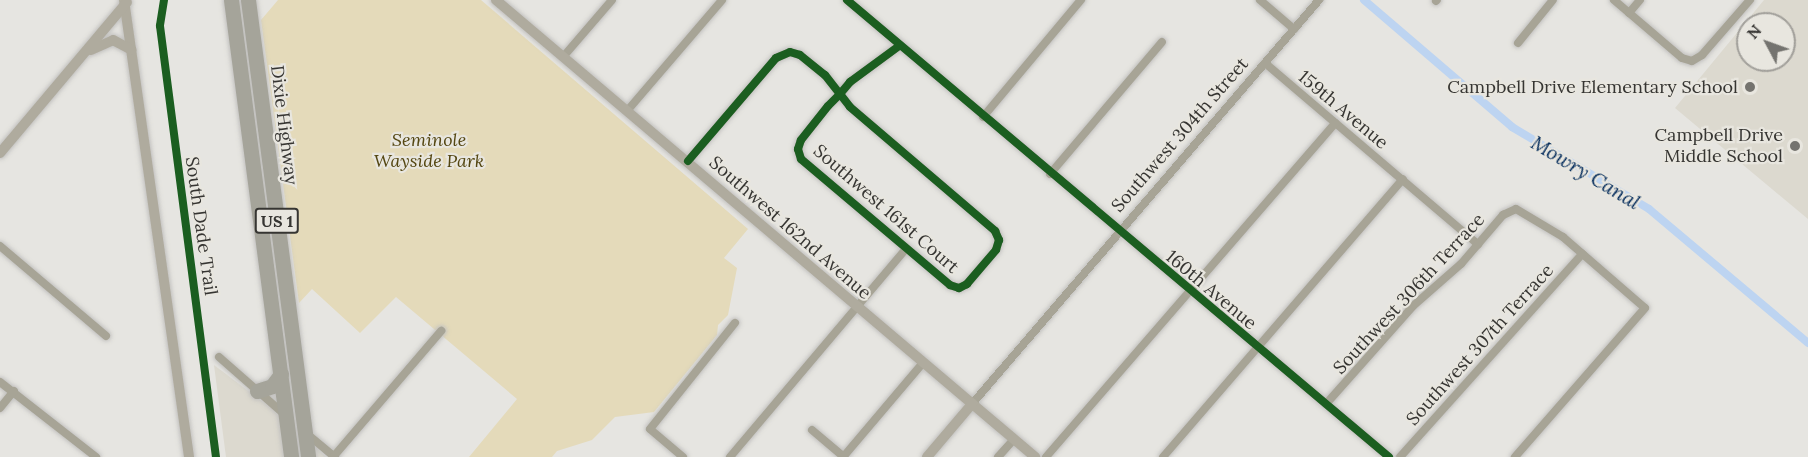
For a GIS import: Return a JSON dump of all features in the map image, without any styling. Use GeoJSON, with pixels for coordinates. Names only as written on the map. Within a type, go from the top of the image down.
{"type":"FeatureCollection","features":[{"type":"Feature","properties":{"kind":"highway","name":"Dixie Highway"},"geometry":{"type":"LineString","coordinates":[[231,0],[280,369]]}},
{"type":"Feature","properties":{"kind":"highway"},"geometry":{"type":"LineString","coordinates":[[240,0],[244,21],[254,44]]}},
{"type":"Feature","properties":{"kind":"highway","name":"Dixie Highway"},"geometry":{"type":"LineString","coordinates":[[248,0],[305,432]]}},
{"type":"Feature","properties":{"kind":"highway"},"geometry":{"type":"LineString","coordinates":[[237,46],[249,69],[258,142],[268,149]]}},
{"type":"Feature","properties":{"kind":"highway"},"geometry":{"type":"LineString","coordinates":[[252,161],[261,166],[272,245],[283,269]]}},
{"type":"Feature","properties":{"kind":"highway"},"geometry":{"type":"LineString","coordinates":[[257,391],[268,389],[280,369],[289,376],[296,420],[305,432]]}},
{"type":"Feature","properties":{"kind":"highway","name":"US 1"},"geometry":{"type":"LineString","coordinates":[[280,369],[291,457]]}},
{"type":"Feature","properties":{"kind":"highway"},"geometry":{"type":"LineString","coordinates":[[286,415],[293,427],[299,457]]}},
{"type":"Feature","properties":{"kind":"highway","name":"US 1"},"geometry":{"type":"LineString","coordinates":[[305,432],[308,457]]}},
{"type":"Feature","properties":{"kind":"street","name":"Southwest 162nd Avenue"},"geometry":{"type":"LineString","coordinates":[[496,0],[1035,457]]}},
{"type":"Feature","properties":{"kind":"street"},"geometry":{"type":"LineString","coordinates":[[563,57],[612,0]]}},
{"type":"Feature","properties":{"kind":"street"},"geometry":{"type":"LineString","coordinates":[[627,111],[722,0]]}},
{"type":"Feature","properties":{"kind":"street","name":"160th Avenue"},"geometry":{"type":"LineString","coordinates":[[847,0],[1118,232],[1389,457]]}},
{"type":"Feature","properties":{"kind":"street"},"geometry":{"type":"LineString","coordinates":[[983,117],[1081,0]]}},
{"type":"Feature","properties":{"kind":"street"},"geometry":{"type":"LineString","coordinates":[[1260,0],[1294,29]]}},
{"type":"Feature","properties":{"kind":"street","name":"Southwest 304th Street"},"geometry":{"type":"LineString","coordinates":[[927,457],[1319,0]]}},
{"type":"Feature","properties":{"kind":"street"},"geometry":{"type":"LineString","coordinates":[[1518,43],[1553,0]]}},
{"type":"Feature","properties":{"kind":"street"},"geometry":{"type":"LineString","coordinates":[[1614,0],[1683,58],[1698,59],[1750,0]]}},
{"type":"Feature","properties":{"kind":"street"},"geometry":{"type":"LineString","coordinates":[[1629,13],[1640,0]]}},
{"type":"Feature","properties":{"kind":"street"},"geometry":{"type":"LineString","coordinates":[[126,1],[189,457]]}},
{"type":"Feature","properties":{"kind":"street"},"geometry":{"type":"LineString","coordinates":[[0,153],[86,53],[126,1]]}},
{"type":"Feature","properties":{"kind":"street"},"geometry":{"type":"LineString","coordinates":[[86,53],[113,40],[132,50]]}},
{"type":"Feature","properties":{"kind":"street"},"geometry":{"type":"LineString","coordinates":[[1050,174],[1162,42]]}},
{"type":"Feature","properties":{"kind":"street"},"geometry":{"type":"LineString","coordinates":[[687,161],[776,58],[790,52],[800,55],[825,75],[840,94],[899,46]]}},
{"type":"Feature","properties":{"kind":"street","name":"159th Avenue"},"geometry":{"type":"LineString","coordinates":[[1264,63],[1478,244]]}},
{"type":"Feature","properties":{"kind":"street","name":"Southwest 161st Court"},"geometry":{"type":"LineString","coordinates":[[840,94],[995,231],[999,240],[996,250],[967,284],[959,288],[950,285],[801,159],[798,149],[801,140],[840,94]]}},
{"type":"Feature","properties":{"kind":"street"},"geometry":{"type":"LineString","coordinates":[[1046,457],[1335,123]]}},
{"type":"Feature","properties":{"kind":"street"},"geometry":{"type":"LineString","coordinates":[[1163,457],[1403,179]]}},
{"type":"Feature","properties":{"kind":"street","name":"Southwest 306th Terrace"},"geometry":{"type":"LineString","coordinates":[[1326,404],[1417,301],[1449,275],[1503,215],[1516,209],[1543,223],[1582,254]]}},
{"type":"Feature","properties":{"kind":"street"},"geometry":{"type":"LineString","coordinates":[[0,246],[106,336]]}},
{"type":"Feature","properties":{"kind":"street"},"geometry":{"type":"LineString","coordinates":[[730,457],[906,249]]}},
{"type":"Feature","properties":{"kind":"street"},"geometry":{"type":"LineString","coordinates":[[1515,457],[1645,308],[1582,254]]}},
{"type":"Feature","properties":{"kind":"street","name":"Southwest 307th Terrace"},"geometry":{"type":"LineString","coordinates":[[1400,457],[1582,254]]}},
{"type":"Feature","properties":{"kind":"street"},"geometry":{"type":"LineString","coordinates":[[683,457],[650,429],[735,323]]}},
{"type":"Feature","properties":{"kind":"street"},"geometry":{"type":"LineString","coordinates":[[305,432],[334,457],[441,332]]}},
{"type":"Feature","properties":{"kind":"street"},"geometry":{"type":"LineString","coordinates":[[219,357],[286,415]]}},
{"type":"Feature","properties":{"kind":"street"},"geometry":{"type":"LineString","coordinates":[[813,430],[844,457],[923,363]]}},
{"type":"Feature","properties":{"kind":"street"},"geometry":{"type":"LineString","coordinates":[[0,382],[96,457]]}},
{"type":"Feature","properties":{"kind":"street"},"geometry":{"type":"LineString","coordinates":[[0,408],[14,391]]}},
{"type":"Feature","properties":{"kind":"street"},"geometry":{"type":"LineString","coordinates":[[998,457],[1014,439]]}},
{"type":"Feature","properties":{"kind":"shaded area","name":"Campbell Drive Elementary School"},"geometry":{"type":"Polygon","coordinates":[[[1764,0],[1808,0],[1808,219],[1675,108],[1736,34],[1736,72],[1796,72],[1796,12],[1754,12],[1764,0]]]}},
{"type":"Feature","properties":{"kind":"shaded area"},"geometry":{"type":"Polygon","coordinates":[[[214,365],[279,414],[326,457],[226,457],[214,365]]]}},
{"type":"Feature","properties":{"kind":"green space","name":"Seminole Wayside Park"},"geometry":{"type":"Polygon","coordinates":[[[278,0],[481,0],[748,229],[724,258],[737,268],[728,315],[718,325],[717,335],[654,412],[615,417],[592,440],[557,451],[552,457],[469,457],[517,399],[396,297],[360,333],[312,289],[299,303],[261,20],[278,0]]]}},
{"type":"Feature","properties":{"kind":"waterway","name":"Mowry Canal"},"geometry":{"type":"LineString","coordinates":[[1364,0],[1512,127],[1649,209],[1808,343]]}},
{"type":"Feature","properties":{"kind":"cycle path","name":"South Dade Trail"},"geometry":{"type":"LineString","coordinates":[[164,0],[160,26],[216,457]]}},
{"type":"Feature","properties":{"kind":"cycle path"},"geometry":{"type":"LineString","coordinates":[[847,0],[1389,457]]}},
{"type":"Feature","properties":{"kind":"cycle path"},"geometry":{"type":"LineString","coordinates":[[688,161],[776,58],[790,52],[800,55],[825,75],[840,94],[850,107],[995,231],[999,240],[996,250],[967,284],[959,288],[950,285],[801,159],[798,149],[801,140],[828,106],[840,94],[850,82],[899,46]]}},
{"type":"Feature","properties":{"kind":"place","name":"Campbell Drive Elementary School"},"geometry":{"type":"Point","coordinates":[1750,87]}},
{"type":"Feature","properties":{"kind":"place","name":"Campbell Drive Middle School"},"geometry":{"type":"Point","coordinates":[1795,146]}}]}
